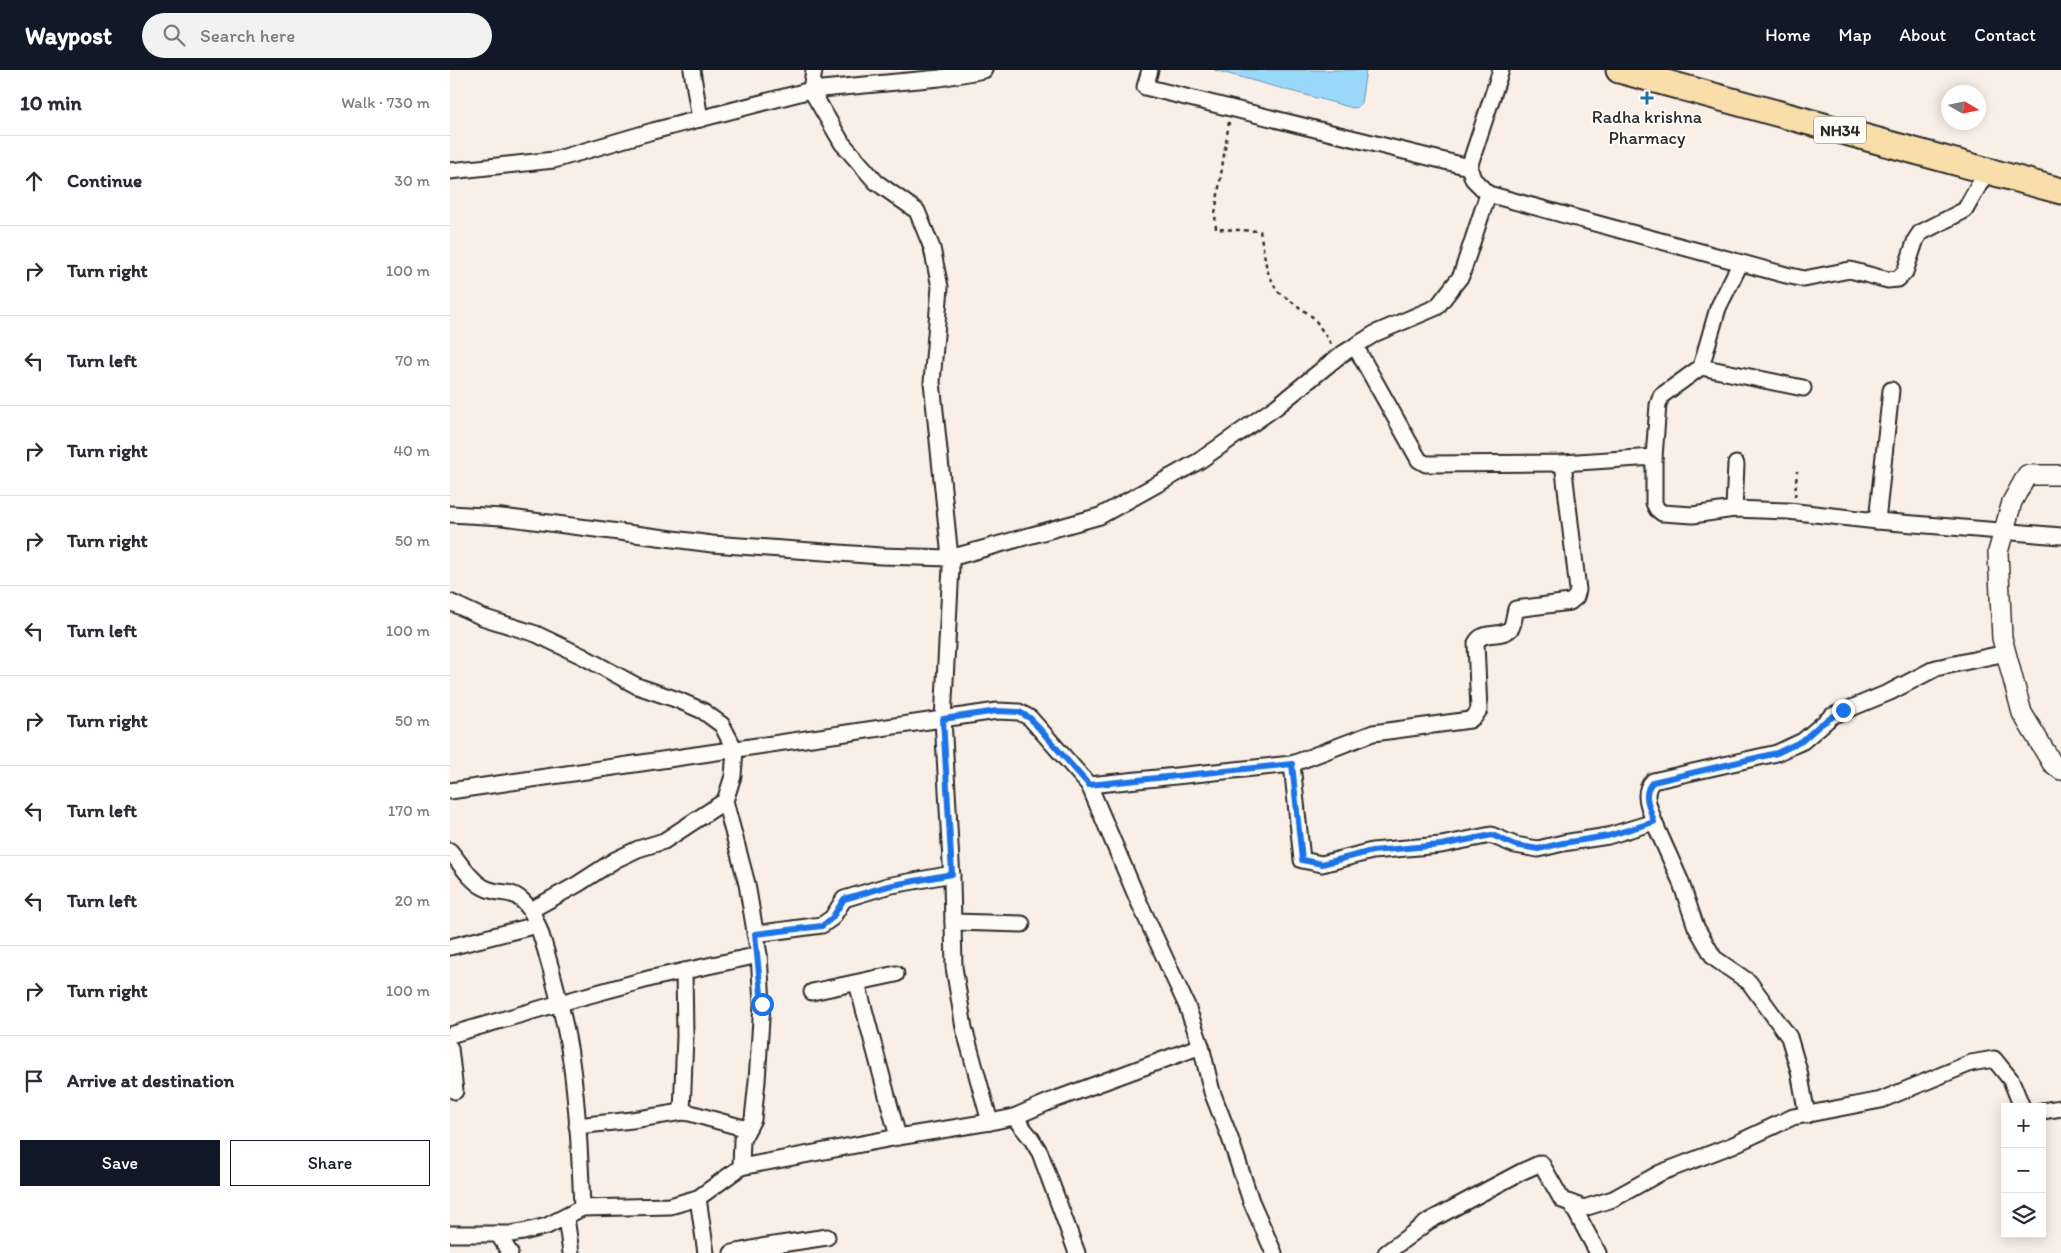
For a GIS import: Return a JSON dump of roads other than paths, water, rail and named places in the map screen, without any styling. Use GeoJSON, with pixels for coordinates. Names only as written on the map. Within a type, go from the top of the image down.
{"type":"FeatureCollection","features":[{"type":"Feature","properties":{"kind":"main road","name":"NH34"},"geometry":{"type":"LineString","coordinates":[[1619,70],[1673,77],[2061,191]]}},
{"type":"Feature","properties":{"kind":"street"},"geometry":{"type":"LineString","coordinates":[[692,70],[700,119]]}},
{"type":"Feature","properties":{"kind":"street"},"geometry":{"type":"LineString","coordinates":[[814,70],[811,90],[842,143],[876,182],[917,211],[932,248],[940,287],[932,382],[951,567],[943,719],[952,874],[954,967],[963,1022],[990,1122]]}},
{"type":"Feature","properties":{"kind":"street"},"geometry":{"type":"LineString","coordinates":[[450,171],[554,160],[811,90],[940,78],[984,70]]}},
{"type":"Feature","properties":{"kind":"street"},"geometry":{"type":"LineString","coordinates":[[1150,70],[1145,87],[1469,167]]}},
{"type":"Feature","properties":{"kind":"street"},"geometry":{"type":"LineString","coordinates":[[1501,70],[1469,167],[1473,180],[1488,194],[1740,264],[1804,279],[1850,270],[1888,280],[1898,278],[1905,272],[1916,239],[1920,234],[1965,210],[1988,169]]}},
{"type":"Feature","properties":{"kind":"street"},"geometry":{"type":"LineString","coordinates":[[450,514],[502,517],[712,544],[881,556],[950,558],[1100,516],[1199,461],[1276,407],[1339,356],[1355,346],[1411,317],[1437,307],[1462,276],[1488,194]]}},
{"type":"Feature","properties":{"kind":"street"},"geometry":{"type":"LineString","coordinates":[[1740,264],[1718,308],[1701,367],[1661,396],[1658,405],[1654,457],[1654,503],[1657,509],[1662,513],[1693,515],[1734,510],[1794,511],[1877,521],[2061,536]]}},
{"type":"Feature","properties":{"kind":"street"},"geometry":{"type":"LineString","coordinates":[[1355,346],[1419,460],[1426,464],[1563,463],[1654,457]]}},
{"type":"Feature","properties":{"kind":"street"},"geometry":{"type":"LineString","coordinates":[[1701,367],[1803,388]]}},
{"type":"Feature","properties":{"kind":"street"},"geometry":{"type":"LineString","coordinates":[[1877,521],[1891,390]]}},
{"type":"Feature","properties":{"kind":"street"},"geometry":{"type":"LineString","coordinates":[[1089,785],[1292,764],[1373,733],[1470,720],[1476,716],[1478,710],[1476,643],[1478,638],[1504,633],[1509,630],[1513,624],[1516,609],[1570,602],[1576,597],[1578,590],[1563,463]]}},
{"type":"Feature","properties":{"kind":"street"},"geometry":{"type":"LineString","coordinates":[[1734,510],[1736,464]]}},
{"type":"Feature","properties":{"kind":"street"},"geometry":{"type":"LineString","coordinates":[[2061,476],[2027,475],[2012,502],[1998,552],[2002,638],[2022,713],[2052,763],[2061,770]]}},
{"type":"Feature","properties":{"kind":"street"},"geometry":{"type":"LineString","coordinates":[[450,602],[482,617],[536,634],[637,686],[703,711],[722,725],[735,750],[733,776],[725,801],[747,884],[759,955],[762,1004],[753,1119],[742,1140],[741,1167]]}},
{"type":"Feature","properties":{"kind":"street"},"geometry":{"type":"LineString","coordinates":[[1807,1115],[1799,1071],[1789,1037],[1749,982],[1714,958],[1696,927],[1680,880],[1654,822],[1646,795],[1648,787],[1653,782],[1777,753],[1802,741],[1832,716],[1890,692],[1936,668],[2006,653]]}},
{"type":"Feature","properties":{"kind":"street"},"geometry":{"type":"LineString","coordinates":[[450,791],[997,711],[1019,712],[1030,718],[1089,785],[1138,900],[1187,1006],[1201,1046],[1212,1092],[1251,1201],[1274,1253]]}},
{"type":"Feature","properties":{"kind":"street"},"geometry":{"type":"LineString","coordinates":[[1292,764],[1302,860],[1322,864],[1372,851],[1441,845],[1492,835],[1515,845],[1538,849],[1608,836],[1654,822]]}},
{"type":"Feature","properties":{"kind":"street"},"geometry":{"type":"LineString","coordinates":[[531,910],[578,884],[615,860],[638,849],[664,841],[725,801]]}},
{"type":"Feature","properties":{"kind":"street"},"geometry":{"type":"LineString","coordinates":[[450,851],[482,887],[518,896],[531,910],[537,925],[560,1003],[571,1060],[582,1208]]}},
{"type":"Feature","properties":{"kind":"street"},"geometry":{"type":"LineString","coordinates":[[755,934],[822,926],[832,918],[844,899],[888,886],[952,874]]}},
{"type":"Feature","properties":{"kind":"street"},"geometry":{"type":"LineString","coordinates":[[953,922],[1022,924]]}},
{"type":"Feature","properties":{"kind":"street"},"geometry":{"type":"LineString","coordinates":[[450,947],[537,925]]}},
{"type":"Feature","properties":{"kind":"street"},"geometry":{"type":"LineString","coordinates":[[450,1036],[560,1003],[684,971],[759,955]]}},
{"type":"Feature","properties":{"kind":"street"},"geometry":{"type":"LineString","coordinates":[[682,1112],[685,1036],[684,971]]}},
{"type":"Feature","properties":{"kind":"street"},"geometry":{"type":"LineString","coordinates":[[812,992],[896,974]]}},
{"type":"Feature","properties":{"kind":"street"},"geometry":{"type":"LineString","coordinates":[[857,983],[898,1137]]}},
{"type":"Feature","properties":{"kind":"street"},"geometry":{"type":"LineString","coordinates":[[450,1234],[524,1232],[547,1226],[582,1208],[670,1206],[698,1198],[741,1167],[1014,1117],[1051,1101],[1201,1046]]}},
{"type":"Feature","properties":{"kind":"street"},"geometry":{"type":"LineString","coordinates":[[450,1048],[455,1092]]}},
{"type":"Feature","properties":{"kind":"street"},"geometry":{"type":"LineString","coordinates":[[1386,1253],[1429,1221],[1541,1163],[1562,1200],[1584,1208],[1613,1198],[1660,1173],[1733,1145],[1793,1118],[1881,1100],[1971,1064],[1994,1059],[2011,1080],[2020,1103]]}},
{"type":"Feature","properties":{"kind":"street"},"geometry":{"type":"LineString","coordinates":[[2046,1110],[2061,1108]]}},
{"type":"Feature","properties":{"kind":"street"},"geometry":{"type":"LineString","coordinates":[[577,1126],[682,1112],[747,1129]]}},
{"type":"Feature","properties":{"kind":"street"},"geometry":{"type":"LineString","coordinates":[[1014,1117],[1031,1138],[1040,1154],[1077,1253]]}},
{"type":"Feature","properties":{"kind":"street"},"geometry":{"type":"LineString","coordinates":[[698,1198],[706,1253]]}},
{"type":"Feature","properties":{"kind":"street"},"geometry":{"type":"LineString","coordinates":[[1571,1203],[1598,1253]]}},
{"type":"Feature","properties":{"kind":"street"},"geometry":{"type":"LineString","coordinates":[[566,1217],[571,1253]]}},
{"type":"Feature","properties":{"kind":"street"},"geometry":{"type":"LineString","coordinates":[[498,1234],[510,1253]]}},
{"type":"Feature","properties":{"kind":"street"},"geometry":{"type":"LineString","coordinates":[[732,1253],[827,1237]]}},
{"type":"Feature","properties":{"kind":"water"},"geometry":{"type":"Polygon","coordinates":[[[1214,70],[1366,70],[1361,103],[1358,107],[1353,108],[1214,70]]]}},
{"type":"Feature","properties":{"kind":"place","name":"Radha krishna Pharmacy"},"geometry":{"type":"Point","coordinates":[1647,98]}}]}
